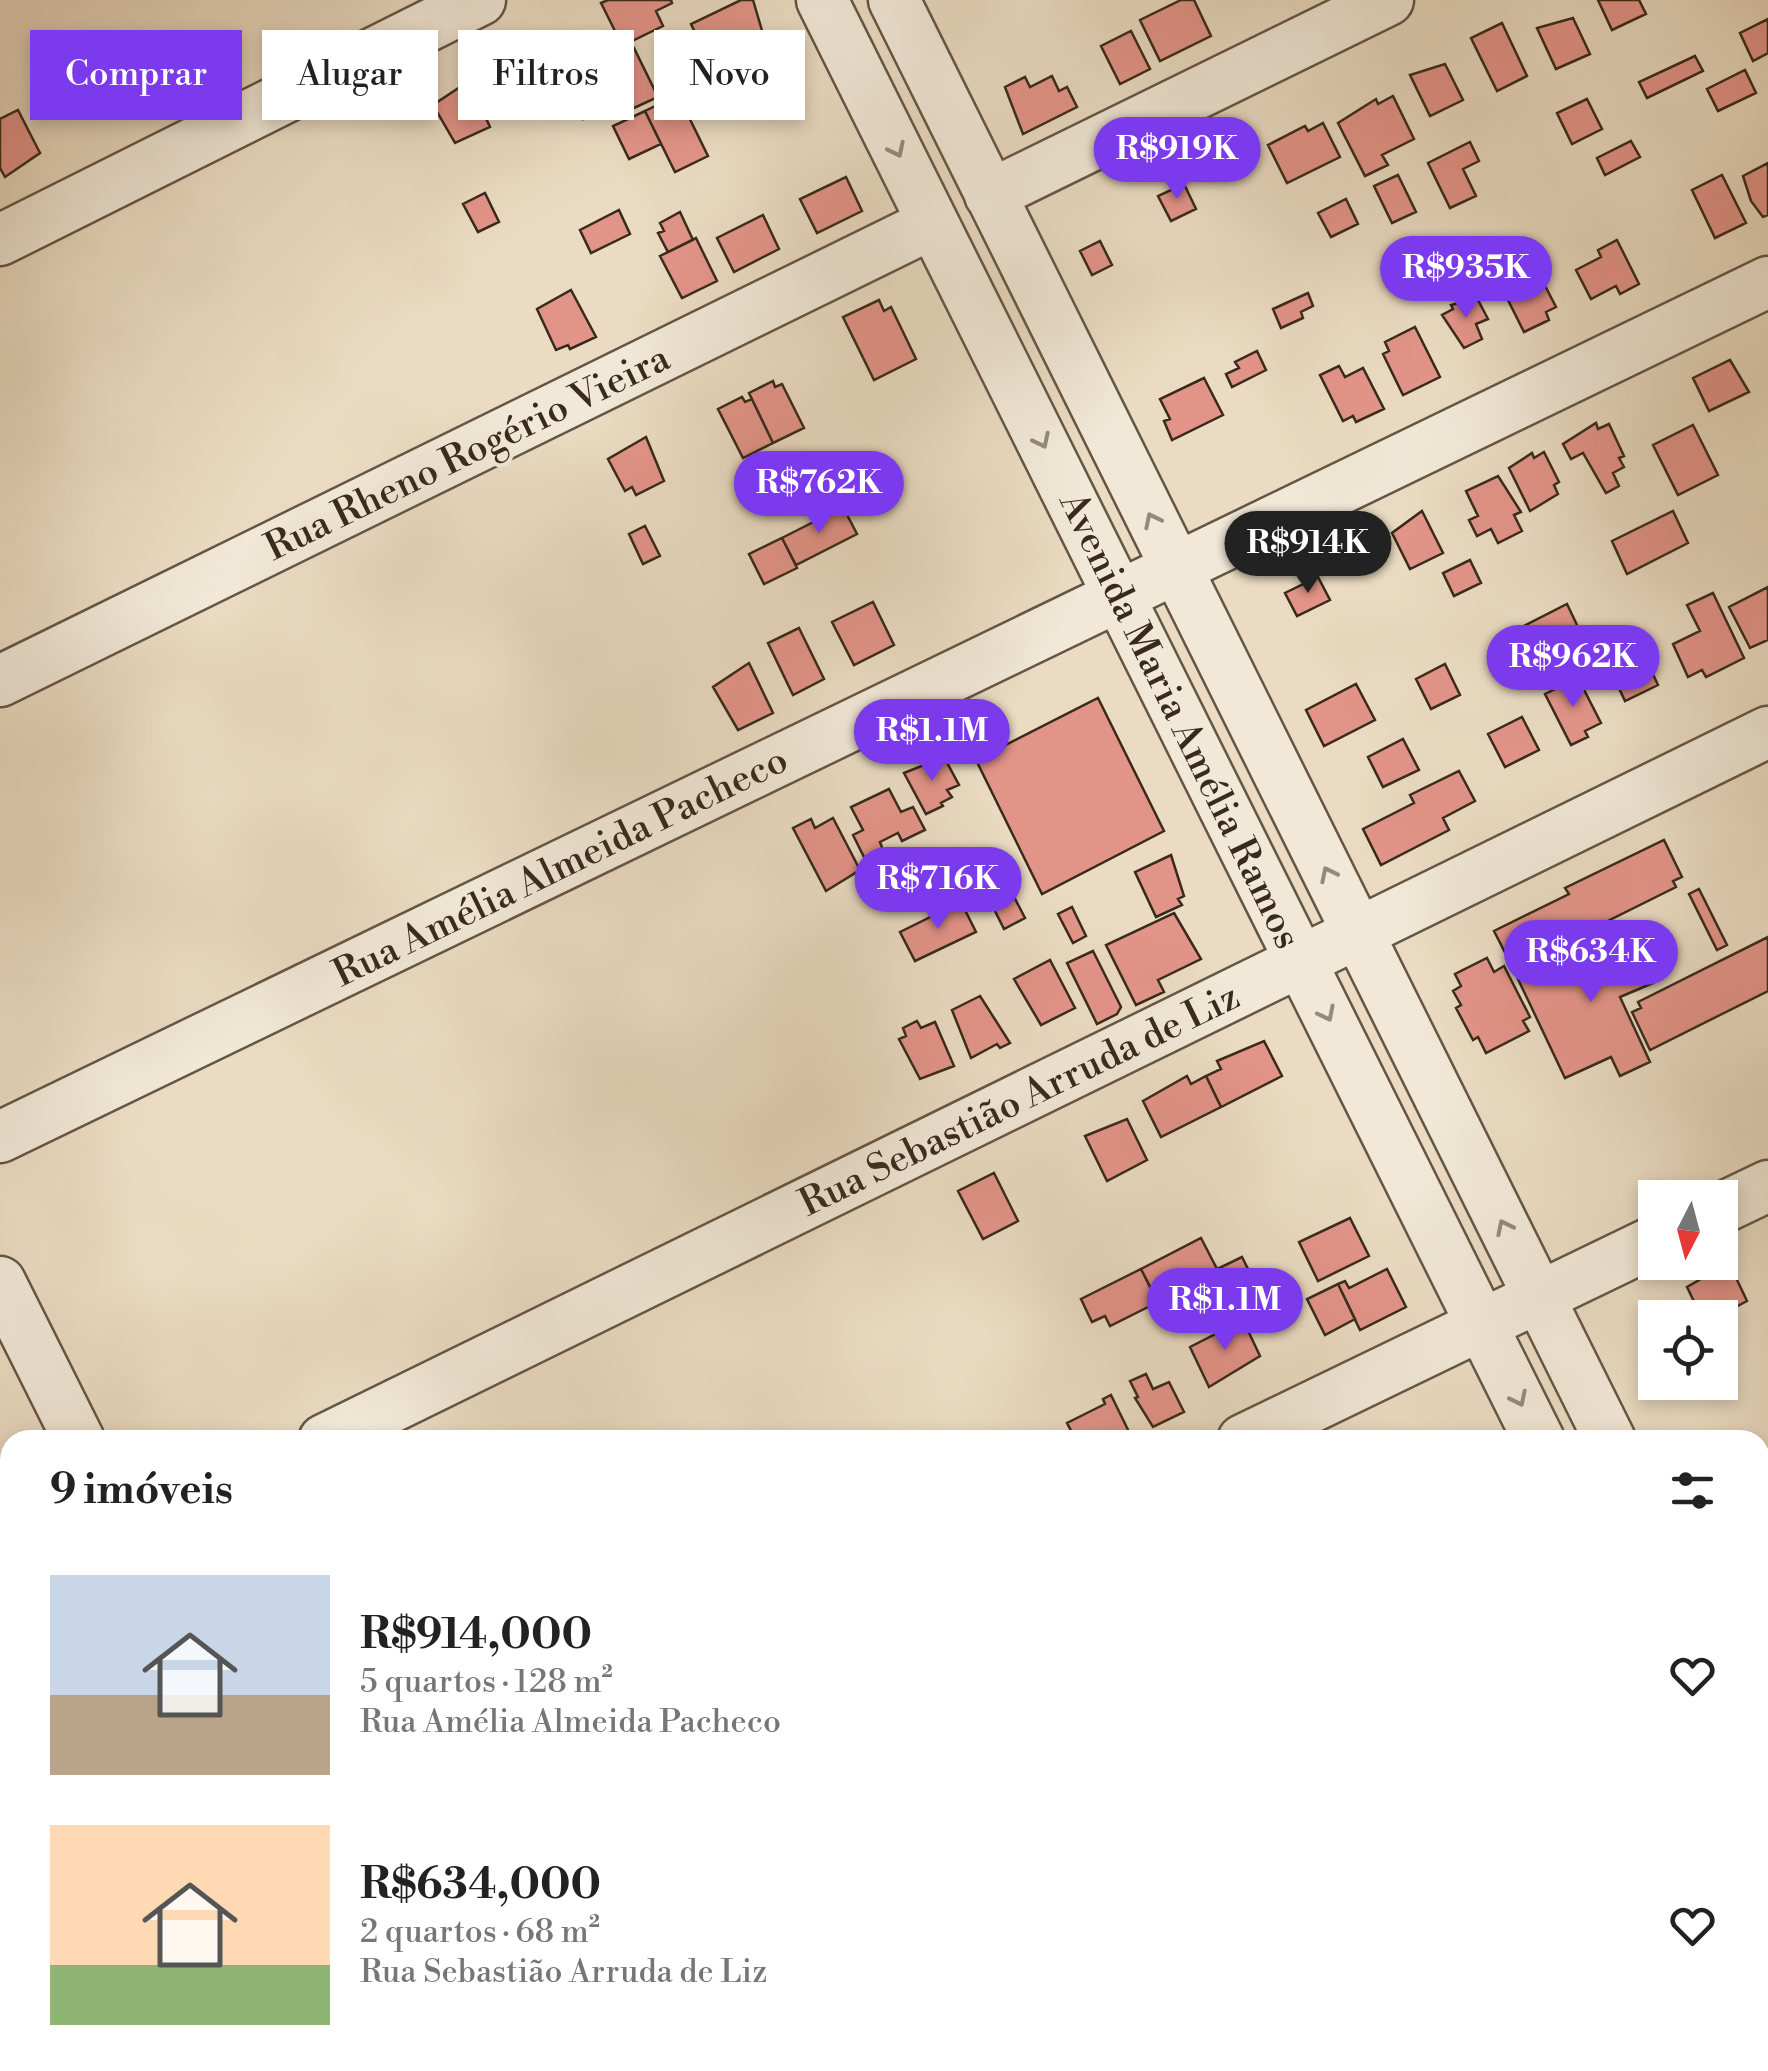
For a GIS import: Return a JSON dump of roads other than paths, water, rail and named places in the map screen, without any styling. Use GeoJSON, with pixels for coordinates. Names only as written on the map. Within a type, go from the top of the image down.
{"type":"FeatureCollection","features":[{"type":"Feature","properties":{"kind":"street"},"geometry":{"type":"LineString","coordinates":[[0,240],[480,0]]}},
{"type":"Feature","properties":{"kind":"street","name":"Avenida Maria Amélia Ramos"},"geometry":{"type":"LineString","coordinates":[[822,0],[1534,1430]]}},
{"type":"Feature","properties":{"kind":"street","name":"Avenida Maria Amélia Ramos"},"geometry":{"type":"LineString","coordinates":[[894,0],[1605,1430]]}},
{"type":"Feature","properties":{"kind":"street"},"geometry":{"type":"LineString","coordinates":[[990,195],[1388,0]]}},
{"type":"Feature","properties":{"kind":"street","name":"Rua Rheno Rogério Vieira"},"geometry":{"type":"LineString","coordinates":[[0,681],[933,223]]}},
{"type":"Feature","properties":{"kind":"street","name":"Rua Amélia Almeida Pacheco"},"geometry":{"type":"LineString","coordinates":[[0,1136],[1768,282]]}},
{"type":"Feature","properties":{"kind":"street","name":"Rua Sebastião Arruda de Liz"},"geometry":{"type":"LineString","coordinates":[[344,1430],[1768,732]]}},
{"type":"Feature","properties":{"kind":"street"},"geometry":{"type":"LineString","coordinates":[[1738,1201],[1768,1186]]}},
{"type":"Feature","properties":{"kind":"street"},"geometry":{"type":"LineString","coordinates":[[1264,1430],[1638,1249]]}},
{"type":"Feature","properties":{"kind":"street"},"geometry":{"type":"LineString","coordinates":[[0,1282],[74,1430]]}}]}
